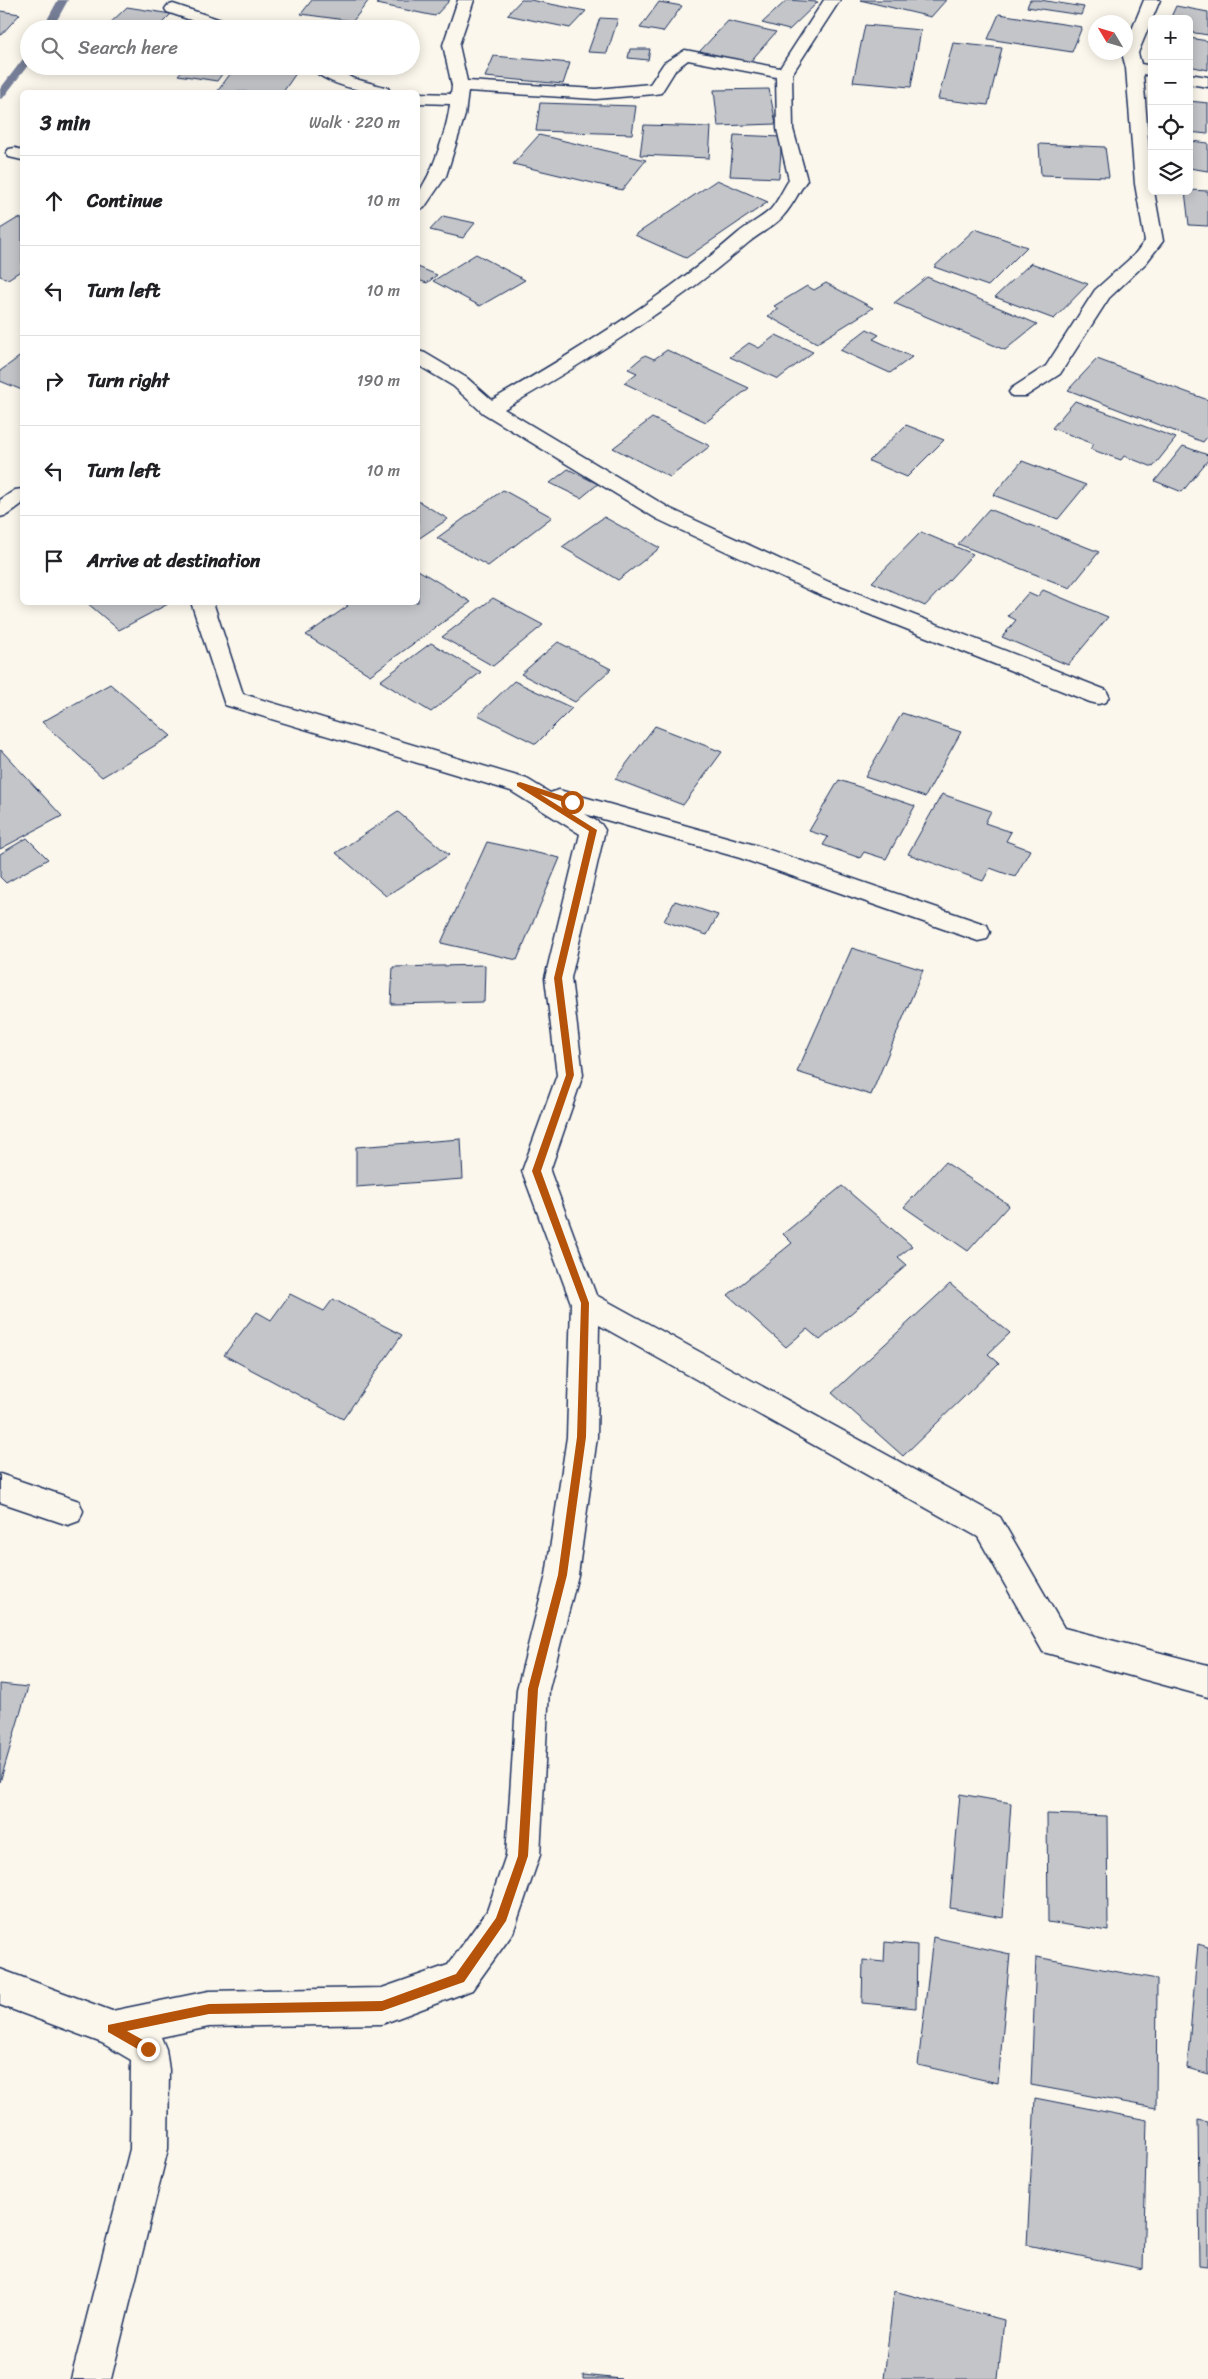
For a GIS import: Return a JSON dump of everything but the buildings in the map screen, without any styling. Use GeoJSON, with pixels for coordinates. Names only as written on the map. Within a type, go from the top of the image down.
{"type":"FeatureCollection","features":[{"type":"Feature","properties":{"kind":"street"},"geometry":{"type":"LineString","coordinates":[[420,201],[437,176],[457,115],[460,93],[451,45],[466,0]]}},
{"type":"Feature","properties":{"kind":"street"},"geometry":{"type":"LineString","coordinates":[[490,409],[544,378],[624,326],[714,263],[757,226],[777,213],[798,180],[785,129],[784,74],[832,0]]}},
{"type":"Feature","properties":{"kind":"street"},"geometry":{"type":"LineString","coordinates":[[1019,392],[1054,370],[1076,330],[1102,294],[1140,259],[1154,241],[1144,184],[1134,68],[1130,53],[1152,0]]}},
{"type":"Feature","properties":{"kind":"street"},"geometry":{"type":"LineString","coordinates":[[173,9],[206,20]]}},
{"type":"Feature","properties":{"kind":"street"},"geometry":{"type":"LineString","coordinates":[[420,98],[460,93],[596,94],[655,90],[670,66],[685,55],[784,74]]}},
{"type":"Feature","properties":{"kind":"street"},"geometry":{"type":"LineString","coordinates":[[1134,68],[1148,71]]}},
{"type":"Feature","properties":{"kind":"street"},"geometry":{"type":"LineString","coordinates":[[334,75],[346,82],[375,90]]}},
{"type":"Feature","properties":{"kind":"street"},"geometry":{"type":"LineString","coordinates":[[1193,80],[1208,82]]}},
{"type":"Feature","properties":{"kind":"street"},"geometry":{"type":"LineString","coordinates":[[420,357],[460,382],[490,409],[664,514],[821,587],[1098,696]]}},
{"type":"Feature","properties":{"kind":"street"},"geometry":{"type":"LineString","coordinates":[[0,510],[20,496]]}},
{"type":"Feature","properties":{"kind":"street"},"geometry":{"type":"LineString","coordinates":[[203,605],[233,700],[572,802],[746,851],[978,932]]}},
{"type":"Feature","properties":{"kind":"street"},"geometry":{"type":"LineString","coordinates":[[112,2029],[209,2009],[382,2006],[460,1978],[500,1921],[523,1856],[533,1689],[562,1575],[580,1447],[585,1303],[536,1171],[570,1075],[558,978],[593,830],[520,785]]}},
{"type":"Feature","properties":{"kind":"street"},"geometry":{"type":"LineString","coordinates":[[585,1303],[989,1527],[1054,1641],[1208,1681]]}},
{"type":"Feature","properties":{"kind":"street"},"geometry":{"type":"LineString","coordinates":[[0,1488],[68,1511]]}},
{"type":"Feature","properties":{"kind":"street"},"geometry":{"type":"LineString","coordinates":[[0,1987],[112,2029],[148,2049],[151,2070],[149,2149],[91,2379]]}},
{"type":"Feature","properties":{"kind":"waterway"},"geometry":{"type":"LineString","coordinates":[[52,20],[63,0]]}},
{"type":"Feature","properties":{"kind":"waterway"},"geometry":{"type":"LineString","coordinates":[[0,96],[20,69]]}},
{"type":"Feature","properties":{"kind":"route"},"geometry":{"type":"LineString","coordinates":[[148,2049],[112,2029],[209,2009],[382,2006],[460,1978],[500,1921],[523,1856],[533,1689],[562,1575],[582,1437],[585,1303],[536,1171],[570,1075],[558,978],[593,830],[520,785],[572,802]]}}]}
